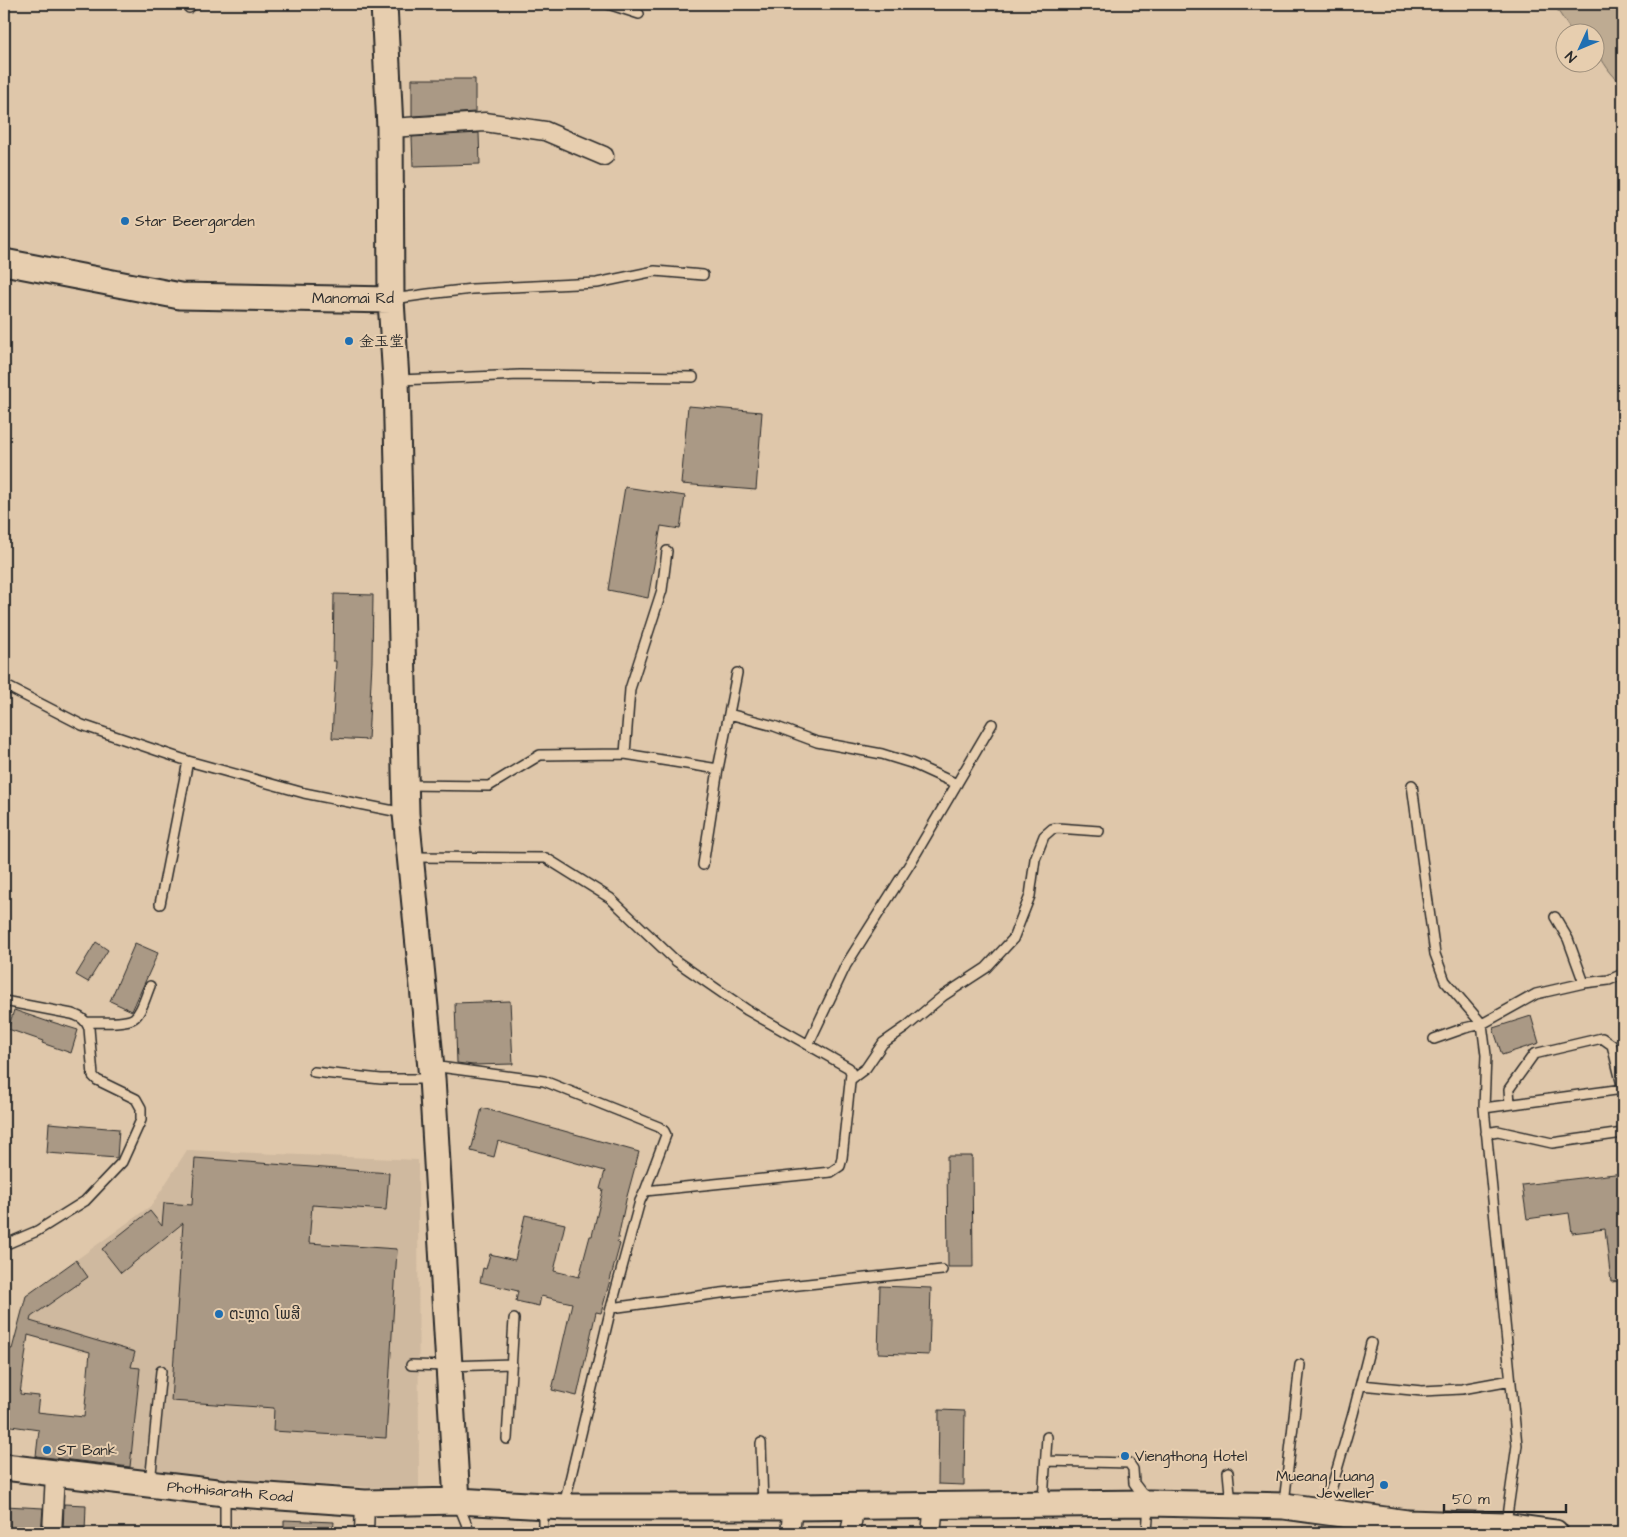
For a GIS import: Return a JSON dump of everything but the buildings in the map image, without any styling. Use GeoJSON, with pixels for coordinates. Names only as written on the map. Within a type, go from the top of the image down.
{"type":"FeatureCollection","features":[{"type":"Feature","properties":{"kind":"street"},"geometry":{"type":"LineString","coordinates":[[384,4],[390,128],[391,300],[396,380],[406,814],[432,1072],[457,1502]]}},
{"type":"Feature","properties":{"kind":"street"},"geometry":{"type":"LineString","coordinates":[[390,128],[485,122],[545,131],[604,156]]}},
{"type":"Feature","properties":{"kind":"street","name":"Manomai Rd"},"geometry":{"type":"LineString","coordinates":[[4,262],[180,296],[391,300]]}},
{"type":"Feature","properties":{"kind":"street","name":"Phothisarath Road"},"geometry":{"type":"LineString","coordinates":[[4,1467],[225,1493],[365,1503],[457,1502],[553,1506],[793,1507],[1149,1502],[1284,1506],[1325,1511],[1356,1524],[1407,1523],[1505,1526],[1555,1533]]}},
{"type":"Feature","properties":{"kind":"street"},"geometry":{"type":"LineString","coordinates":[[52,1533],[56,1474]]}},
{"type":"Feature","properties":{"kind":"street"},"geometry":{"type":"LineString","coordinates":[[364,1533],[365,1503]]}},
{"type":"Feature","properties":{"kind":"street"},"geometry":{"type":"LineString","coordinates":[[931,1533],[934,1505]]}},
{"type":"Feature","properties":{"kind":"street"},"geometry":{"type":"LineString","coordinates":[[850,1533],[855,1506]]}},
{"type":"Feature","properties":{"kind":"street"},"geometry":{"type":"LineString","coordinates":[[790,1533],[793,1507]]}},
{"type":"Feature","properties":{"kind":"lane"},"geometry":{"type":"LineString","coordinates":[[608,4],[639,14]]}},
{"type":"Feature","properties":{"kind":"lane","name":"Manomai Rd"},"geometry":{"type":"LineString","coordinates":[[391,300],[472,289],[597,284],[655,271],[703,276]]}},
{"type":"Feature","properties":{"kind":"lane"},"geometry":{"type":"LineString","coordinates":[[396,380],[520,375],[693,377]]}},
{"type":"Feature","properties":{"kind":"lane"},"geometry":{"type":"LineString","coordinates":[[625,754],[630,689],[662,590],[667,552]]}},
{"type":"Feature","properties":{"kind":"lane"},"geometry":{"type":"LineString","coordinates":[[703,865],[736,673]]}},
{"type":"Feature","properties":{"kind":"lane"},"geometry":{"type":"LineString","coordinates":[[4,693],[8,687],[82,725],[188,761],[304,793],[406,814]]}},
{"type":"Feature","properties":{"kind":"lane"},"geometry":{"type":"LineString","coordinates":[[729,714],[774,726],[817,742],[882,754],[911,763],[957,784]]}},
{"type":"Feature","properties":{"kind":"lane"},"geometry":{"type":"LineString","coordinates":[[808,1045],[846,965],[911,862],[992,724]]}},
{"type":"Feature","properties":{"kind":"lane"},"geometry":{"type":"LineString","coordinates":[[406,785],[489,786],[540,755],[625,754],[718,769]]}},
{"type":"Feature","properties":{"kind":"lane"},"geometry":{"type":"LineString","coordinates":[[160,904],[188,761]]}},
{"type":"Feature","properties":{"kind":"lane"},"geometry":{"type":"LineString","coordinates":[[1412,785],[1435,954],[1445,981],[1482,1024],[1486,1055],[1484,1108],[1517,1445],[1505,1526]]}},
{"type":"Feature","properties":{"kind":"lane"},"geometry":{"type":"LineString","coordinates":[[850,1080],[866,1068],[883,1043],[906,1027],[943,996],[986,968],[1013,940],[1030,896],[1035,859],[1044,836],[1052,829],[1057,828],[1099,831]]}},
{"type":"Feature","properties":{"kind":"lane"},"geometry":{"type":"LineString","coordinates":[[410,857],[546,858],[610,898],[676,961],[747,1010],[849,1068],[851,1072],[842,1158],[840,1166],[832,1172],[645,1191]]}},
{"type":"Feature","properties":{"kind":"lane"},"geometry":{"type":"LineString","coordinates":[[1555,917],[1568,939],[1584,983]]}},
{"type":"Feature","properties":{"kind":"lane"},"geometry":{"type":"LineString","coordinates":[[1434,1039],[1482,1024],[1536,994],[1584,983],[1609,980],[1623,974]]}},
{"type":"Feature","properties":{"kind":"lane"},"geometry":{"type":"LineString","coordinates":[[86,1022],[134,1018],[150,986]]}},
{"type":"Feature","properties":{"kind":"lane"},"geometry":{"type":"LineString","coordinates":[[4,1001],[81,1017],[89,1028],[93,1076],[136,1099],[141,1108],[141,1120],[122,1162],[85,1201],[37,1230],[4,1245]]}},
{"type":"Feature","properties":{"kind":"lane"},"geometry":{"type":"LineString","coordinates":[[1484,1108],[1623,1090],[1612,1045],[1602,1038],[1534,1054],[1509,1089],[1510,1104]]}},
{"type":"Feature","properties":{"kind":"lane"},"geometry":{"type":"LineString","coordinates":[[314,1072],[381,1079],[432,1072],[544,1081],[658,1127],[666,1135],[640,1201],[611,1308],[553,1506],[543,1533]]}},
{"type":"Feature","properties":{"kind":"lane"},"geometry":{"type":"LineString","coordinates":[[1486,1132],[1498,1131],[1552,1143],[1623,1132]]}},
{"type":"Feature","properties":{"kind":"lane"},"geometry":{"type":"LineString","coordinates":[[611,1308],[721,1293],[942,1270]]}},
{"type":"Feature","properties":{"kind":"lane"},"geometry":{"type":"LineString","coordinates":[[507,1439],[514,1319]]}},
{"type":"Feature","properties":{"kind":"lane"},"geometry":{"type":"LineString","coordinates":[[1325,1511],[1361,1385],[1370,1343]]}},
{"type":"Feature","properties":{"kind":"lane"},"geometry":{"type":"LineString","coordinates":[[412,1365],[512,1364]]}},
{"type":"Feature","properties":{"kind":"lane"},"geometry":{"type":"LineString","coordinates":[[1284,1506],[1300,1365]]}},
{"type":"Feature","properties":{"kind":"lane"},"geometry":{"type":"LineString","coordinates":[[150,1484],[161,1371]]}},
{"type":"Feature","properties":{"kind":"lane"},"geometry":{"type":"LineString","coordinates":[[1361,1385],[1422,1390],[1462,1389],[1511,1380]]}},
{"type":"Feature","properties":{"kind":"lane"},"geometry":{"type":"LineString","coordinates":[[1043,1504],[1047,1437]]}},
{"type":"Feature","properties":{"kind":"lane"},"geometry":{"type":"LineString","coordinates":[[761,1443],[763,1507]]}},
{"type":"Feature","properties":{"kind":"lane"},"geometry":{"type":"LineString","coordinates":[[1046,1461],[1129,1462],[1133,1469],[1134,1483],[1149,1502],[1147,1533]]}},
{"type":"Feature","properties":{"kind":"lane"},"geometry":{"type":"LineString","coordinates":[[1228,1472],[1231,1505]]}},
{"type":"Feature","properties":{"kind":"lane"},"geometry":{"type":"LineString","coordinates":[[224,1533],[225,1493]]}},
{"type":"Feature","properties":{"kind":"lane"},"geometry":{"type":"LineString","coordinates":[[457,1502],[470,1533]]}},
{"type":"Feature","properties":{"kind":"shaded area"},"geometry":{"type":"Polygon","coordinates":[[[1559,4],[1623,4],[1623,83],[1611,73],[1604,63],[1604,22],[1565,22],[1558,11],[1559,4]]]}},
{"type":"Feature","properties":{"kind":"shaded area","name":"ຕະຫຼາດ ໂພສີ"},"geometry":{"type":"Polygon","coordinates":[[[187,1150],[418,1160],[419,1490],[159,1475],[130,1470],[140,1368],[16,1332],[25,1297],[152,1205],[187,1150]]]}},
{"type":"Feature","properties":{"kind":"place","name":"Star Beergarden"},"geometry":{"type":"Point","coordinates":[125,221]}},
{"type":"Feature","properties":{"kind":"place","name":"金玉堂"},"geometry":{"type":"Point","coordinates":[349,341]}},
{"type":"Feature","properties":{"kind":"place","name":"ຕະຫຼາດ ໂພສີ"},"geometry":{"type":"Point","coordinates":[219,1314]}},
{"type":"Feature","properties":{"kind":"place","name":"ST Bank"},"geometry":{"type":"Point","coordinates":[47,1450]}},
{"type":"Feature","properties":{"kind":"place","name":"Viengthong Hotel"},"geometry":{"type":"Point","coordinates":[1125,1456]}},
{"type":"Feature","properties":{"kind":"place","name":"Mueang Luang Jeweller"},"geometry":{"type":"Point","coordinates":[1384,1485]}}]}
